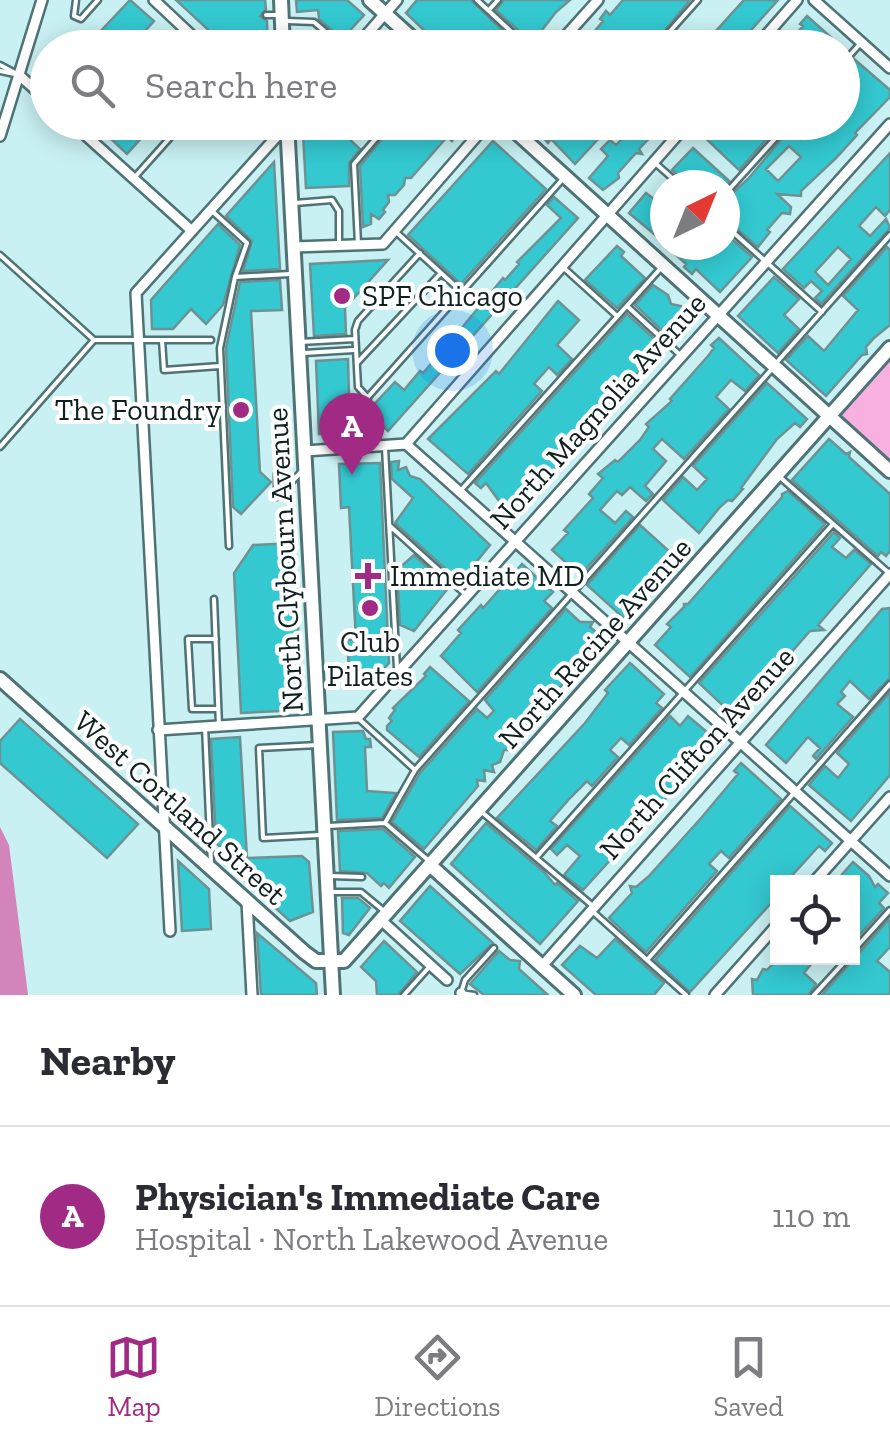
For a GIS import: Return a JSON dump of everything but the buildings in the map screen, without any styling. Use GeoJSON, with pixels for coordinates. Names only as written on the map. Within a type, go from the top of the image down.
{"type":"FeatureCollection","features":[{"type":"Feature","properties":{"kind":"main road"},"geometry":{"type":"LineString","coordinates":[[281,0],[282,30]]}},
{"type":"Feature","properties":{"kind":"main road"},"geometry":{"type":"LineString","coordinates":[[370,0],[402,30]]}},
{"type":"Feature","properties":{"kind":"main road","name":"North Clybourn Avenue"},"geometry":{"type":"LineString","coordinates":[[288,140],[333,995]]}},
{"type":"Feature","properties":{"kind":"main road"},"geometry":{"type":"LineString","coordinates":[[525,140],[890,471]]}},
{"type":"Feature","properties":{"kind":"main road","name":"North Racine Avenue"},"geometry":{"type":"LineString","coordinates":[[331,962],[344,961],[385,917],[890,348]]}},
{"type":"Feature","properties":{"kind":"main road","name":"West Cortland Street"},"geometry":{"type":"LineString","coordinates":[[0,679],[316,961],[331,962]]}},
{"type":"Feature","properties":{"kind":"main road"},"geometry":{"type":"LineString","coordinates":[[432,865],[574,995]]}},
{"type":"Feature","properties":{"kind":"street"},"geometry":{"type":"LineString","coordinates":[[33,30],[42,0]]}},
{"type":"Feature","properties":{"kind":"street"},"geometry":{"type":"LineString","coordinates":[[154,0],[186,30]]}},
{"type":"Feature","properties":{"kind":"street"},"geometry":{"type":"LineString","coordinates":[[371,30],[397,0]]}},
{"type":"Feature","properties":{"kind":"street"},"geometry":{"type":"LineString","coordinates":[[572,30],[598,0]]}},
{"type":"Feature","properties":{"kind":"street"},"geometry":{"type":"LineString","coordinates":[[771,30],[797,0]]}},
{"type":"Feature","properties":{"kind":"street"},"geometry":{"type":"LineString","coordinates":[[814,0],[848,30]]}},
{"type":"Feature","properties":{"kind":"street"},"geometry":{"type":"LineString","coordinates":[[0,136],[30,39]]}},
{"type":"Feature","properties":{"kind":"street"},"geometry":{"type":"LineString","coordinates":[[862,42],[890,68]]}},
{"type":"Feature","properties":{"kind":"street"},"geometry":{"type":"LineString","coordinates":[[19,75],[30,85]]}},
{"type":"Feature","properties":{"kind":"street","name":"North Magnolia Avenue"},"geometry":{"type":"LineString","coordinates":[[358,718],[890,124]]}},
{"type":"Feature","properties":{"kind":"street"},"geometry":{"type":"LineString","coordinates":[[91,140],[192,231]]}},
{"type":"Feature","properties":{"kind":"street"},"geometry":{"type":"LineString","coordinates":[[170,931],[136,292],[272,140]]}},
{"type":"Feature","properties":{"kind":"street"},"geometry":{"type":"LineString","coordinates":[[293,247],[384,244],[473,140]]}},
{"type":"Feature","properties":{"kind":"street"},"geometry":{"type":"LineString","coordinates":[[406,444],[673,140]]}},
{"type":"Feature","properties":{"kind":"street"},"geometry":{"type":"LineString","coordinates":[[305,450],[406,444],[890,876]]}},
{"type":"Feature","properties":{"kind":"street","name":"North Clifton Avenue"},"geometry":{"type":"LineString","coordinates":[[542,966],[890,574]]}},
{"type":"Feature","properties":{"kind":"street"},"geometry":{"type":"LineString","coordinates":[[158,730],[358,718]]}},
{"type":"Feature","properties":{"kind":"street"},"geometry":{"type":"LineString","coordinates":[[820,875],[890,797]]}},
{"type":"Feature","properties":{"kind":"street"},"geometry":{"type":"LineString","coordinates":[[247,902],[252,995]]}},
{"type":"Feature","properties":{"kind":"street"},"geometry":{"type":"LineString","coordinates":[[385,917],[447,980]]}},
{"type":"Feature","properties":{"kind":"street"},"geometry":{"type":"LineString","coordinates":[[715,995],[770,933]]}},
{"type":"Feature","properties":{"kind":"lane"},"geometry":{"type":"LineString","coordinates":[[76,0],[74,16],[81,19],[98,0]]}},
{"type":"Feature","properties":{"kind":"lane"},"geometry":{"type":"LineString","coordinates":[[477,0],[510,30]]}},
{"type":"Feature","properties":{"kind":"lane"},"geometry":{"type":"LineString","coordinates":[[488,10],[498,0]]}},
{"type":"Feature","properties":{"kind":"lane"},"geometry":{"type":"LineString","coordinates":[[671,30],[698,0]]}},
{"type":"Feature","properties":{"kind":"lane"},"geometry":{"type":"LineString","coordinates":[[266,15],[314,22],[323,30]]}},
{"type":"Feature","properties":{"kind":"lane"},"geometry":{"type":"LineString","coordinates":[[0,68],[19,75]]}},
{"type":"Feature","properties":{"kind":"lane"},"geometry":{"type":"LineString","coordinates":[[134,178],[168,140]]}},
{"type":"Feature","properties":{"kind":"lane"},"geometry":{"type":"LineString","coordinates":[[358,244],[354,164],[375,140]]}},
{"type":"Feature","properties":{"kind":"lane"},"geometry":{"type":"LineString","coordinates":[[740,177],[774,140]]}},
{"type":"Feature","properties":{"kind":"lane"},"geometry":{"type":"LineString","coordinates":[[654,162],[663,170]]}},
{"type":"Feature","properties":{"kind":"lane"},"geometry":{"type":"LineString","coordinates":[[333,449],[334,434],[565,177]]}},
{"type":"Feature","properties":{"kind":"lane"},"geometry":{"type":"LineString","coordinates":[[290,203],[332,200],[338,211],[340,246]]}},
{"type":"Feature","properties":{"kind":"lane"},"geometry":{"type":"LineString","coordinates":[[210,210],[247,243],[235,276],[220,348],[229,546]]}},
{"type":"Feature","properties":{"kind":"lane"},"geometry":{"type":"LineString","coordinates":[[394,231],[463,293]]}},
{"type":"Feature","properties":{"kind":"lane"},"geometry":{"type":"LineString","coordinates":[[386,823],[415,770],[890,235]]}},
{"type":"Feature","properties":{"kind":"lane"},"geometry":{"type":"LineString","coordinates":[[740,239],[822,312]]}},
{"type":"Feature","properties":{"kind":"lane"},"geometry":{"type":"LineString","coordinates":[[368,398],[358,387],[358,321],[420,254]]}},
{"type":"Feature","properties":{"kind":"lane"},"geometry":{"type":"LineString","coordinates":[[0,255],[94,340],[211,340]]}},
{"type":"Feature","properties":{"kind":"lane"},"geometry":{"type":"LineString","coordinates":[[562,266],[618,316]]}},
{"type":"Feature","properties":{"kind":"lane"},"geometry":{"type":"LineString","coordinates":[[460,491],[663,266]]}},
{"type":"Feature","properties":{"kind":"lane"},"geometry":{"type":"LineString","coordinates":[[356,364],[441,272]]}},
{"type":"Feature","properties":{"kind":"lane"},"geometry":{"type":"LineString","coordinates":[[235,276],[294,274]]}},
{"type":"Feature","properties":{"kind":"lane"},"geometry":{"type":"LineString","coordinates":[[627,306],[681,356]]}},
{"type":"Feature","properties":{"kind":"lane"},"geometry":{"type":"LineString","coordinates":[[299,348],[355,339]]}},
{"type":"Feature","properties":{"kind":"lane"},"geometry":{"type":"LineString","coordinates":[[0,447],[94,340]]}},
{"type":"Feature","properties":{"kind":"lane"},"geometry":{"type":"LineString","coordinates":[[162,340],[164,370],[220,366]]}},
{"type":"Feature","properties":{"kind":"lane"},"geometry":{"type":"LineString","coordinates":[[299,348],[356,350]]}},
{"type":"Feature","properties":{"kind":"lane"},"geometry":{"type":"LineString","coordinates":[[385,445],[398,673]]}},
{"type":"Feature","properties":{"kind":"lane"},"geometry":{"type":"LineString","coordinates":[[277,474],[277,497],[306,467]]}},
{"type":"Feature","properties":{"kind":"lane"},"geometry":{"type":"LineString","coordinates":[[778,474],[890,574]]}},
{"type":"Feature","properties":{"kind":"lane"},"geometry":{"type":"LineString","coordinates":[[536,858],[833,524]]}},
{"type":"Feature","properties":{"kind":"lane"},"geometry":{"type":"LineString","coordinates":[[390,526],[467,596]]}},
{"type":"Feature","properties":{"kind":"lane"},"geometry":{"type":"LineString","coordinates":[[214,598],[220,726]]}},
{"type":"Feature","properties":{"kind":"lane"},"geometry":{"type":"LineString","coordinates":[[216,638],[188,639],[192,710],[218,708]]}},
{"type":"Feature","properties":{"kind":"lane"},"geometry":{"type":"LineString","coordinates":[[647,960],[890,684]]}},
{"type":"Feature","properties":{"kind":"lane"},"geometry":{"type":"LineString","coordinates":[[358,718],[415,770]]}},
{"type":"Feature","properties":{"kind":"lane"},"geometry":{"type":"LineString","coordinates":[[205,727],[212,870]]}},
{"type":"Feature","properties":{"kind":"lane"},"geometry":{"type":"LineString","coordinates":[[320,744],[259,748],[263,838],[386,823],[432,865]]}},
{"type":"Feature","properties":{"kind":"lane"},"geometry":{"type":"LineString","coordinates":[[480,810],[686,995]]}},
{"type":"Feature","properties":{"kind":"lane"},"geometry":{"type":"LineString","coordinates":[[326,876],[362,877]]}},
{"type":"Feature","properties":{"kind":"lane"},"geometry":{"type":"LineString","coordinates":[[328,892],[362,892],[385,917]]}},
{"type":"Feature","properties":{"kind":"lane"},"geometry":{"type":"LineString","coordinates":[[860,943],[890,910]]}},
{"type":"Feature","properties":{"kind":"lane"},"geometry":{"type":"LineString","coordinates":[[474,995],[462,994],[465,980],[494,948]]}},
{"type":"Feature","properties":{"kind":"lane"},"geometry":{"type":"LineString","coordinates":[[404,995],[431,965]]}},
{"type":"Feature","properties":{"kind":"lane"},"geometry":{"type":"LineString","coordinates":[[814,995],[842,965]]}},
{"type":"Feature","properties":{"kind":"shaded area"},"geometry":{"type":"Polygon","coordinates":[[[890,361],[890,462],[840,417],[890,361]]]}},
{"type":"Feature","properties":{"kind":"shaded area"},"geometry":{"type":"Polygon","coordinates":[[[0,827],[9,845],[28,995],[0,995],[0,827]]]}},
{"type":"Feature","properties":{"kind":"place","name":"SPF Chicago"},"geometry":{"type":"Point","coordinates":[342,296]}},
{"type":"Feature","properties":{"kind":"place","name":"The Foundry"},"geometry":{"type":"Point","coordinates":[241,410]}},
{"type":"Feature","properties":{"kind":"place","name":"Physician's Immediate Care"},"geometry":{"type":"Point","coordinates":[352,475]}},
{"type":"Feature","properties":{"kind":"place","name":"Immediate MD"},"geometry":{"type":"Point","coordinates":[368,576]}},
{"type":"Feature","properties":{"kind":"place","name":"Club Pilates"},"geometry":{"type":"Point","coordinates":[370,608]}}]}
